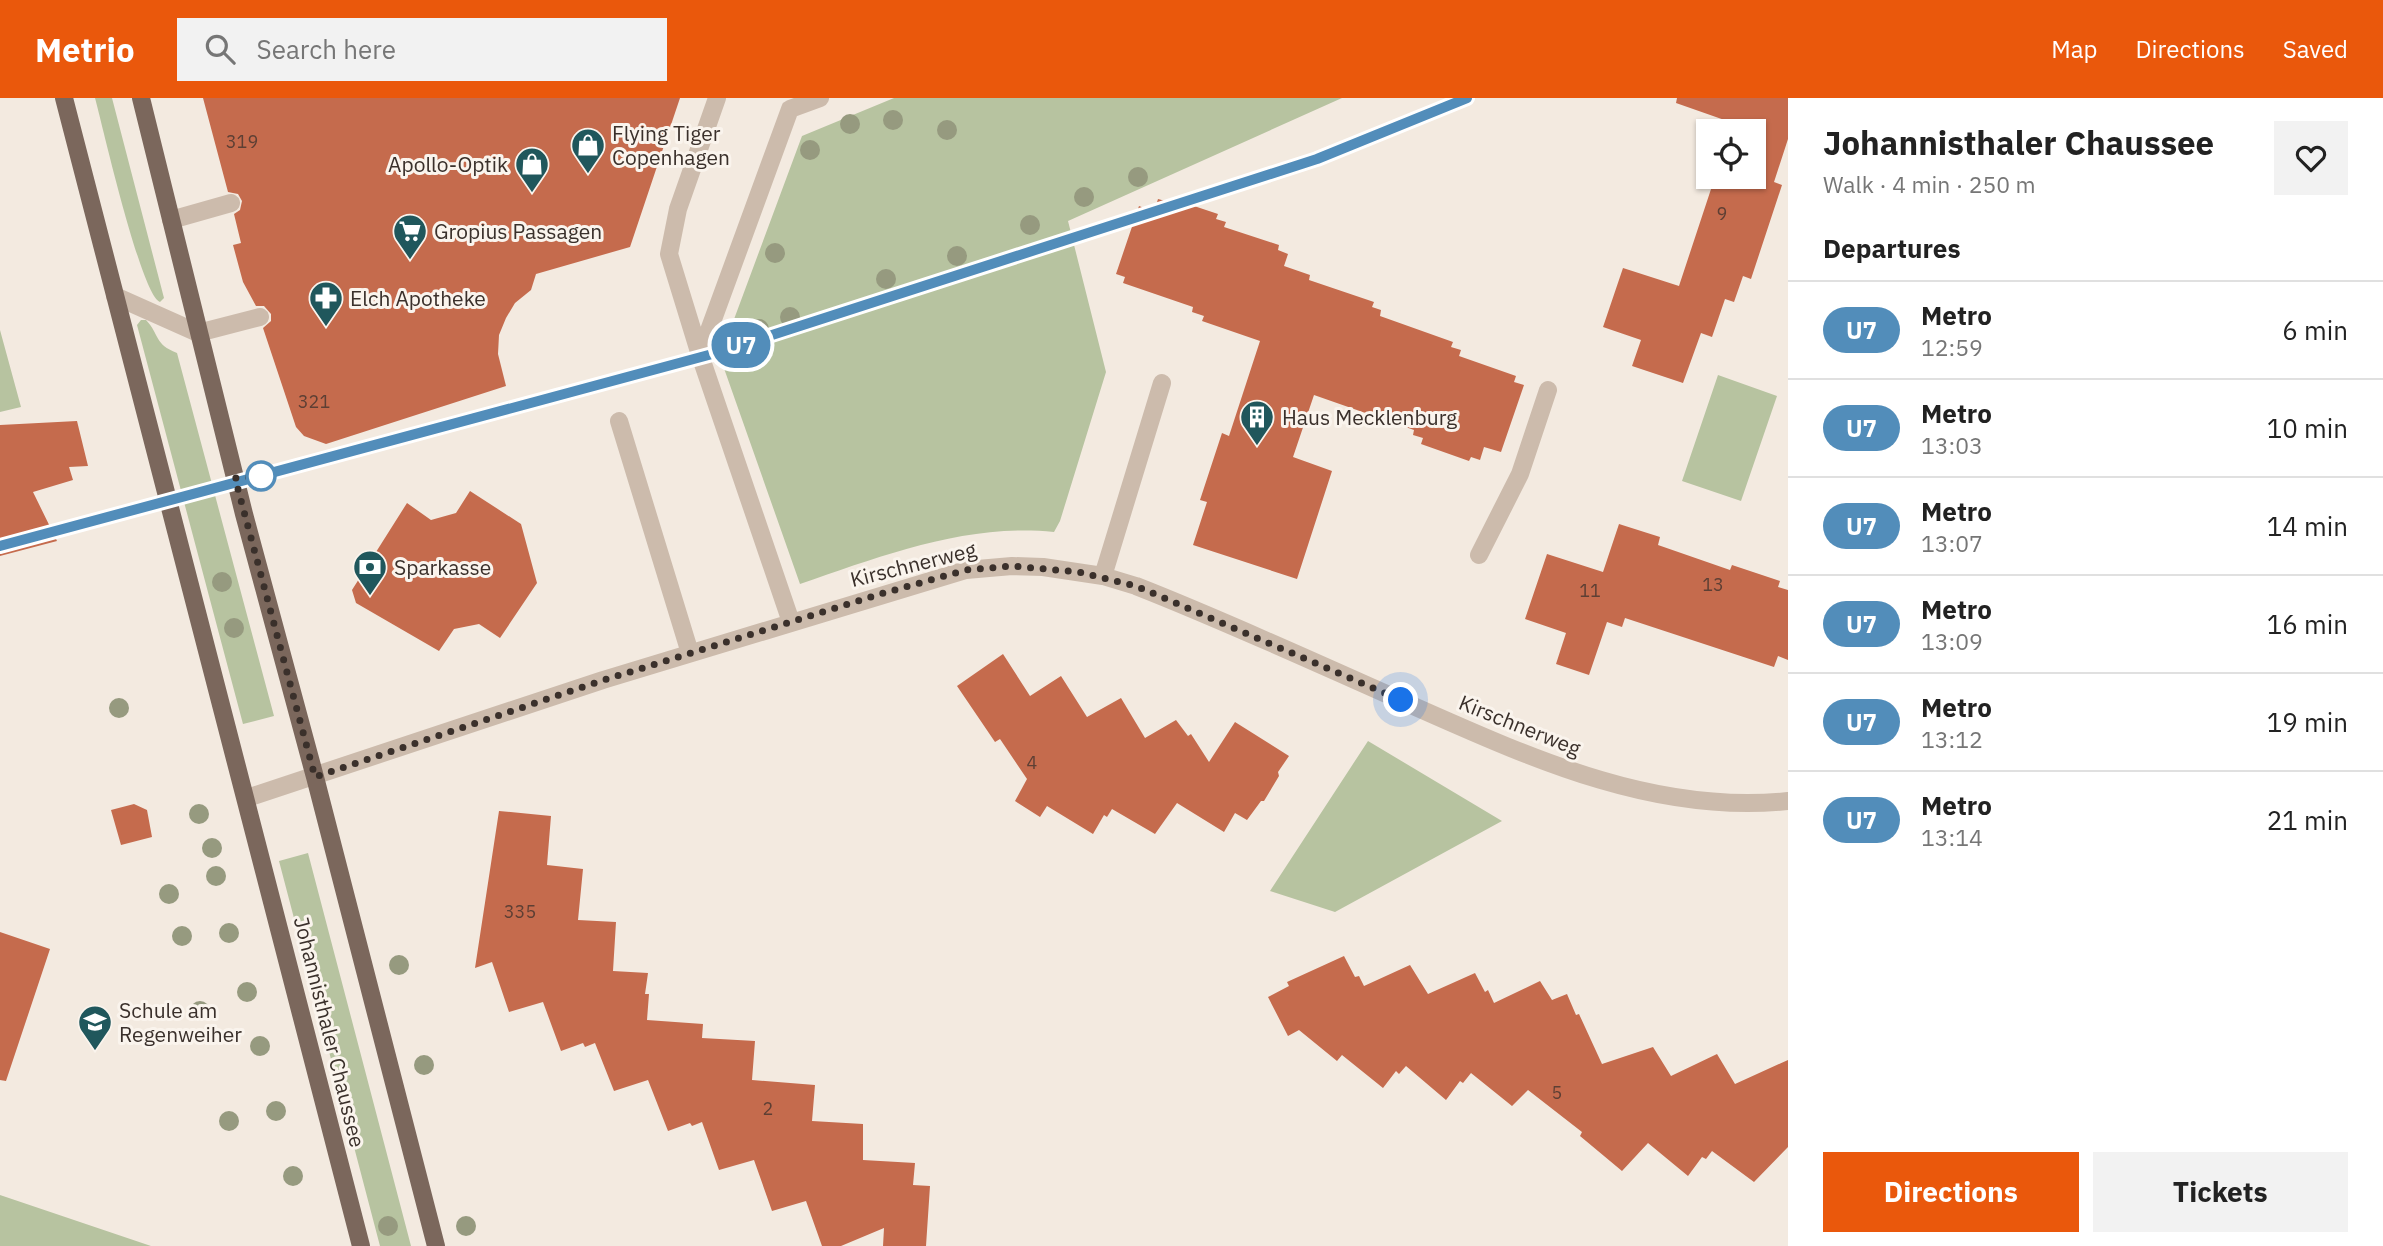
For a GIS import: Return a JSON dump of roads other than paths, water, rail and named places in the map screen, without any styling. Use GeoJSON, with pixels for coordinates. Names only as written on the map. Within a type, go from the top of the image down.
{"type":"FeatureCollection","features":[{"type":"Feature","properties":{"kind":"main road","name":"Johannisthaler Chaussee"},"geometry":{"type":"LineString","coordinates":[[64,98],[361,1246]]}},
{"type":"Feature","properties":{"kind":"main road"},"geometry":{"type":"LineString","coordinates":[[141,98],[198,333],[436,1246]]}},
{"type":"Feature","properties":{"kind":"street"},"geometry":{"type":"LineString","coordinates":[[700,355],[790,109],[820,98]]}},
{"type":"Feature","properties":{"kind":"street"},"geometry":{"type":"LineString","coordinates":[[713,99],[677,209],[669,254],[700,355],[791,622]]}},
{"type":"Feature","properties":{"kind":"street"},"geometry":{"type":"LineString","coordinates":[[172,220],[231,203]]}},
{"type":"Feature","properties":{"kind":"street"},"geometry":{"type":"LineString","coordinates":[[115,296],[198,333],[261,317]]}},
{"type":"Feature","properties":{"kind":"street"},"geometry":{"type":"LineString","coordinates":[[1103,576],[1162,383]]}},
{"type":"Feature","properties":{"kind":"street"},"geometry":{"type":"LineString","coordinates":[[1479,555],[1520,474],[1548,390]]}},
{"type":"Feature","properties":{"kind":"street"},"geometry":{"type":"LineString","coordinates":[[619,421],[690,653]]}},
{"type":"Feature","properties":{"kind":"street","name":"Kirschnerweg"},"geometry":{"type":"LineString","coordinates":[[247,798],[791,622],[966,570],[1012,566],[1043,567],[1103,576],[1190,607],[1514,751],[1593,779],[1669,796],[1732,804],[1788,801]]}},
{"type":"Feature","properties":{"kind":"metro line","name":"U7"},"geometry":{"type":"LineString","coordinates":[[0,546],[716,353],[1317,159],[1467,98]]}},
{"type":"Feature","properties":{"kind":"place","name":"Flying Tiger Copenhagen"},"geometry":{"type":"Point","coordinates":[588,175]}},
{"type":"Feature","properties":{"kind":"place","name":"Apollo-Optik"},"geometry":{"type":"Point","coordinates":[532,194]}},
{"type":"Feature","properties":{"kind":"place","name":"Gropius Passagen"},"geometry":{"type":"Point","coordinates":[410,261]}},
{"type":"Feature","properties":{"kind":"place","name":"Elch Apotheke"},"geometry":{"type":"Point","coordinates":[326,328]}},
{"type":"Feature","properties":{"kind":"place","name":"Haus Mecklenburg"},"geometry":{"type":"Point","coordinates":[1257,447]}},
{"type":"Feature","properties":{"kind":"place","name":"Sparkasse"},"geometry":{"type":"Point","coordinates":[370,597]}},
{"type":"Feature","properties":{"kind":"place","name":"Schule am Regenweiher"},"geometry":{"type":"Point","coordinates":[95,1052]}}]}
